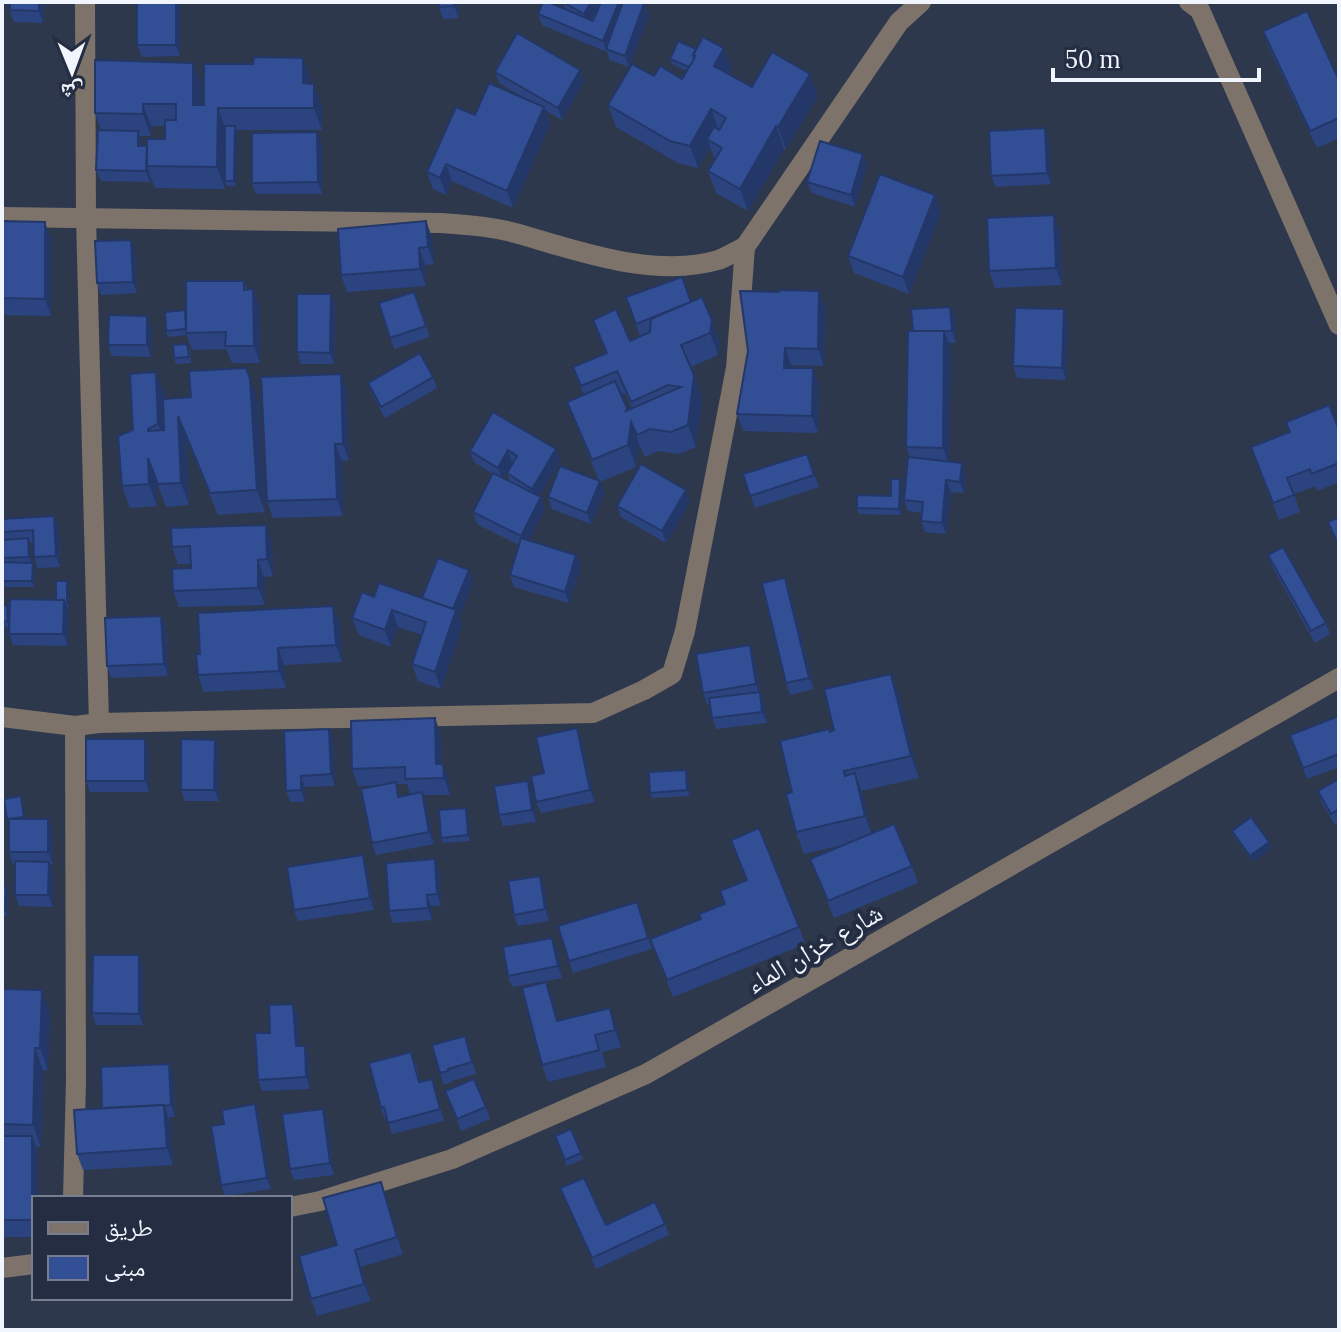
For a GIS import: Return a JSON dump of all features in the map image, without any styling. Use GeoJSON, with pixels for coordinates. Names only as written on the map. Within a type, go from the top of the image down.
{"type":"FeatureCollection","features":[{"type":"Feature","properties":{"kind":"street"},"geometry":{"type":"LineString","coordinates":[[85,2],[86,217],[99,723]]}},
{"type":"Feature","properties":{"kind":"street"},"geometry":{"type":"LineString","coordinates":[[2,217],[441,223],[488,227],[525,235],[615,261],[665,266],[719,260],[745,247],[891,32],[921,2]]}},
{"type":"Feature","properties":{"kind":"street"},"geometry":{"type":"LineString","coordinates":[[1189,2],[1200,10],[1339,325]]}},
{"type":"Feature","properties":{"kind":"street"},"geometry":{"type":"LineString","coordinates":[[2,717],[75,726],[593,713],[672,674],[685,631],[736,368],[745,247]]}},
{"type":"Feature","properties":{"kind":"street","name":"شارع خزان الماء"},"geometry":{"type":"LineString","coordinates":[[292,1207],[320,1201],[452,1159],[646,1074],[1339,678]]}},
{"type":"Feature","properties":{"kind":"street"},"geometry":{"type":"LineString","coordinates":[[73,1196],[76,1081],[75,726]]}},
{"type":"Feature","properties":{"kind":"street"},"geometry":{"type":"LineString","coordinates":[[2,1268],[32,1264]]}},
{"type":"Feature","properties":{"kind":"building"},"geometry":{"type":"Polygon","coordinates":[[[10,2],[39,2],[39,11],[10,10],[10,2]]]}},
{"type":"Feature","properties":{"kind":"building"},"geometry":{"type":"Polygon","coordinates":[[[137,2],[176,2],[176,45],[137,45],[137,2]]]}},
{"type":"Feature","properties":{"kind":"building"},"geometry":{"type":"Polygon","coordinates":[[[439,2],[454,2],[454,6],[439,7],[439,2]]]}},
{"type":"Feature","properties":{"kind":"building"},"geometry":{"type":"Polygon","coordinates":[[[543,2],[593,21],[601,2],[619,2],[603,41],[538,14],[543,2]]]}},
{"type":"Feature","properties":{"kind":"building"},"geometry":{"type":"Polygon","coordinates":[[[563,2],[591,2],[584,14],[563,2]]]}},
{"type":"Feature","properties":{"kind":"building"},"geometry":{"type":"Polygon","coordinates":[[[623,2],[644,3],[625,56],[606,49],[623,2]]]}},
{"type":"Feature","properties":{"kind":"building"},"geometry":{"type":"Polygon","coordinates":[[[1307,11],[1339,80],[1339,118],[1310,131],[1263,31],[1307,11]]]}},
{"type":"Feature","properties":{"kind":"building"},"geometry":{"type":"Polygon","coordinates":[[[517,33],[580,70],[558,108],[495,72],[517,33]]]}},
{"type":"Feature","properties":{"kind":"building"},"geometry":{"type":"Polygon","coordinates":[[[703,37],[724,48],[714,66],[752,87],[772,52],[810,74],[740,189],[708,171],[722,148],[707,139],[714,127],[719,130],[726,118],[711,109],[690,146],[670,141],[608,105],[632,64],[654,76],[660,66],[682,79],[703,37]]]}},
{"type":"Feature","properties":{"kind":"building"},"geometry":{"type":"Polygon","coordinates":[[[678,41],[696,49],[689,67],[670,59],[678,41]]]}},
{"type":"Feature","properties":{"kind":"building"},"geometry":{"type":"Polygon","coordinates":[[[254,57],[303,58],[303,83],[314,84],[314,108],[218,108],[217,167],[147,166],[147,139],[165,139],[165,120],[176,120],[176,104],[143,104],[143,114],[95,113],[95,60],[193,63],[193,105],[204,105],[204,64],[253,64],[254,57]]]}},
{"type":"Feature","properties":{"kind":"building"},"geometry":{"type":"Polygon","coordinates":[[[489,83],[544,107],[507,191],[446,164],[440,178],[427,172],[456,107],[475,115],[489,83]]]}},
{"type":"Feature","properties":{"kind":"building"},"geometry":{"type":"Polygon","coordinates":[[[225,126],[235,126],[234,181],[225,181],[225,126]]]}},
{"type":"Feature","properties":{"kind":"building"},"geometry":{"type":"Polygon","coordinates":[[[1045,128],[1047,173],[991,176],[989,131],[1045,128]]]}},
{"type":"Feature","properties":{"kind":"building"},"geometry":{"type":"Polygon","coordinates":[[[98,130],[138,131],[138,146],[147,146],[146,171],[96,170],[98,130]]]}},
{"type":"Feature","properties":{"kind":"building"},"geometry":{"type":"Polygon","coordinates":[[[317,132],[318,182],[252,183],[252,133],[317,132]]]}},
{"type":"Feature","properties":{"kind":"building"},"geometry":{"type":"Polygon","coordinates":[[[820,141],[863,154],[851,195],[807,182],[820,141]]]}},
{"type":"Feature","properties":{"kind":"building"},"geometry":{"type":"Polygon","coordinates":[[[880,174],[935,195],[903,277],[848,256],[880,174]]]}},
{"type":"Feature","properties":{"kind":"building"},"geometry":{"type":"Polygon","coordinates":[[[1054,215],[1056,268],[989,271],[987,218],[1054,215]]]}},
{"type":"Feature","properties":{"kind":"building"},"geometry":{"type":"Polygon","coordinates":[[[2,221],[45,222],[45,299],[2,298],[2,221]]]}},
{"type":"Feature","properties":{"kind":"building"},"geometry":{"type":"Polygon","coordinates":[[[426,221],[428,247],[419,248],[420,269],[341,275],[338,229],[426,221]]]}},
{"type":"Feature","properties":{"kind":"building"},"geometry":{"type":"Polygon","coordinates":[[[131,240],[133,282],[97,283],[95,241],[131,240]]]}},
{"type":"Feature","properties":{"kind":"building"},"geometry":{"type":"Polygon","coordinates":[[[682,277],[691,302],[636,324],[626,297],[682,277]]]}},
{"type":"Feature","properties":{"kind":"building"},"geometry":{"type":"Polygon","coordinates":[[[186,281],[244,281],[244,290],[253,289],[254,346],[225,346],[226,332],[186,333],[186,281]]]}},
{"type":"Feature","properties":{"kind":"building"},"geometry":{"type":"Polygon","coordinates":[[[740,291],[819,291],[818,349],[785,348],[784,368],[813,368],[812,416],[737,414],[748,351],[740,291]]]}},
{"type":"Feature","properties":{"kind":"building"},"geometry":{"type":"Polygon","coordinates":[[[414,292],[426,326],[390,338],[379,303],[414,292]]]}},
{"type":"Feature","properties":{"kind":"building"},"geometry":{"type":"Polygon","coordinates":[[[297,294],[331,294],[330,353],[297,352],[297,294]]]}},
{"type":"Feature","properties":{"kind":"building"},"geometry":{"type":"Polygon","coordinates":[[[702,297],[712,320],[710,333],[681,345],[694,375],[688,425],[671,432],[650,429],[637,435],[631,422],[628,445],[592,460],[567,402],[615,381],[626,411],[681,387],[668,385],[631,402],[617,371],[581,386],[573,367],[607,353],[593,320],[616,309],[630,341],[650,332],[651,319],[702,297]]]}},
{"type":"Feature","properties":{"kind":"building"},"geometry":{"type":"Polygon","coordinates":[[[950,307],[952,331],[913,331],[911,309],[950,307]]]}},
{"type":"Feature","properties":{"kind":"building"},"geometry":{"type":"Polygon","coordinates":[[[1015,308],[1064,309],[1062,368],[1013,366],[1015,308]]]}},
{"type":"Feature","properties":{"kind":"building"},"geometry":{"type":"Polygon","coordinates":[[[185,310],[186,329],[166,331],[165,312],[185,310]]]}},
{"type":"Feature","properties":{"kind":"building"},"geometry":{"type":"Polygon","coordinates":[[[109,315],[147,316],[147,345],[108,345],[109,315]]]}},
{"type":"Feature","properties":{"kind":"building"},"geometry":{"type":"Polygon","coordinates":[[[908,331],[944,331],[943,448],[906,447],[908,331]]]}},
{"type":"Feature","properties":{"kind":"building"},"geometry":{"type":"Polygon","coordinates":[[[187,344],[189,357],[174,358],[173,345],[187,344]]]}},
{"type":"Feature","properties":{"kind":"building"},"geometry":{"type":"Polygon","coordinates":[[[420,353],[433,377],[381,407],[368,383],[420,353]]]}},
{"type":"Feature","properties":{"kind":"building"},"geometry":{"type":"Polygon","coordinates":[[[246,368],[250,379],[257,490],[210,493],[178,416],[181,483],[158,484],[148,458],[149,484],[122,486],[118,436],[133,430],[130,374],[156,372],[158,424],[148,431],[164,430],[163,399],[191,397],[189,371],[246,368]]]}},
{"type":"Feature","properties":{"kind":"building"},"geometry":{"type":"Polygon","coordinates":[[[341,374],[343,444],[335,444],[337,499],[267,501],[261,377],[341,374]]]}},
{"type":"Feature","properties":{"kind":"building"},"geometry":{"type":"Polygon","coordinates":[[[1329,405],[1339,430],[1339,463],[1311,474],[1310,469],[1287,478],[1294,495],[1273,503],[1251,447],[1290,432],[1286,422],[1329,405]]]}},
{"type":"Feature","properties":{"kind":"building"},"geometry":{"type":"Polygon","coordinates":[[[493,412],[556,449],[532,489],[507,473],[517,456],[508,450],[498,468],[470,451],[493,412]]]}},
{"type":"Feature","properties":{"kind":"building"},"geometry":{"type":"Polygon","coordinates":[[[807,454],[814,475],[750,496],[743,474],[807,454]]]}},
{"type":"Feature","properties":{"kind":"building"},"geometry":{"type":"Polygon","coordinates":[[[908,457],[962,463],[960,482],[946,480],[942,523],[921,521],[923,502],[904,500],[908,457]]]}},
{"type":"Feature","properties":{"kind":"building"},"geometry":{"type":"Polygon","coordinates":[[[641,464],[686,490],[662,531],[617,506],[641,464]]]}},
{"type":"Feature","properties":{"kind":"building"},"geometry":{"type":"Polygon","coordinates":[[[560,466],[600,481],[587,513],[548,497],[560,466]]]}},
{"type":"Feature","properties":{"kind":"building"},"geometry":{"type":"Polygon","coordinates":[[[493,473],[541,497],[521,536],[473,512],[493,473]]]}},
{"type":"Feature","properties":{"kind":"building"},"geometry":{"type":"Polygon","coordinates":[[[891,479],[900,479],[899,509],[857,508],[857,495],[891,496],[891,479]]]}},
{"type":"Feature","properties":{"kind":"building"},"geometry":{"type":"Polygon","coordinates":[[[54,516],[56,556],[34,557],[33,530],[2,532],[2,519],[54,516]]]}},
{"type":"Feature","properties":{"kind":"building"},"geometry":{"type":"Polygon","coordinates":[[[1339,517],[1339,546],[1328,522],[1339,517]]]}},
{"type":"Feature","properties":{"kind":"building"},"geometry":{"type":"Polygon","coordinates":[[[266,525],[267,559],[258,560],[258,588],[173,591],[172,569],[191,568],[190,546],[172,547],[171,528],[266,525]]]}},
{"type":"Feature","properties":{"kind":"building"},"geometry":{"type":"Polygon","coordinates":[[[28,538],[29,557],[2,558],[2,540],[28,538]]]}},
{"type":"Feature","properties":{"kind":"building"},"geometry":{"type":"Polygon","coordinates":[[[521,538],[576,555],[565,592],[510,575],[521,538]]]}},
{"type":"Feature","properties":{"kind":"building"},"geometry":{"type":"Polygon","coordinates":[[[1283,547],[1326,623],[1311,631],[1268,555],[1283,547]]]}},
{"type":"Feature","properties":{"kind":"building"},"geometry":{"type":"Polygon","coordinates":[[[438,558],[469,570],[453,609],[422,598],[438,558]]]}},
{"type":"Feature","properties":{"kind":"building"},"geometry":{"type":"Polygon","coordinates":[[[2,562],[33,563],[32,581],[2,581],[2,562]]]}},
{"type":"Feature","properties":{"kind":"building"},"geometry":{"type":"Polygon","coordinates":[[[785,578],[809,678],[786,683],[762,583],[785,578]]]}},
{"type":"Feature","properties":{"kind":"building"},"geometry":{"type":"Polygon","coordinates":[[[56,581],[67,581],[67,603],[56,600],[56,581]]]}},
{"type":"Feature","properties":{"kind":"building"},"geometry":{"type":"Polygon","coordinates":[[[379,583],[456,610],[435,672],[412,664],[426,622],[392,610],[385,630],[352,618],[362,592],[374,597],[379,583]]]}},
{"type":"Feature","properties":{"kind":"building"},"geometry":{"type":"Polygon","coordinates":[[[10,599],[64,600],[63,634],[9,634],[10,599]]]}},
{"type":"Feature","properties":{"kind":"building"},"geometry":{"type":"Polygon","coordinates":[[[7,605],[8,621],[2,622],[2,606],[7,605]]]}},
{"type":"Feature","properties":{"kind":"building"},"geometry":{"type":"Polygon","coordinates":[[[333,606],[336,645],[278,648],[279,671],[198,675],[198,613],[333,606]]]}},
{"type":"Feature","properties":{"kind":"building"},"geometry":{"type":"Polygon","coordinates":[[[161,616],[164,664],[107,666],[105,618],[161,616]]]}},
{"type":"Feature","properties":{"kind":"building"},"geometry":{"type":"Polygon","coordinates":[[[750,645],[756,684],[703,693],[696,654],[750,645]]]}},
{"type":"Feature","properties":{"kind":"building"},"geometry":{"type":"Polygon","coordinates":[[[891,674],[911,756],[844,771],[845,776],[855,773],[865,816],[796,832],[786,794],[792,792],[780,741],[834,730],[824,689],[891,674]]]}},
{"type":"Feature","properties":{"kind":"building"},"geometry":{"type":"Polygon","coordinates":[[[760,692],[762,712],[712,718],[709,698],[760,692]]]}},
{"type":"Feature","properties":{"kind":"building"},"geometry":{"type":"Polygon","coordinates":[[[1339,716],[1339,754],[1303,768],[1290,735],[1339,716]]]}},
{"type":"Feature","properties":{"kind":"building"},"geometry":{"type":"Polygon","coordinates":[[[435,718],[436,764],[443,764],[444,778],[405,779],[405,767],[352,769],[351,721],[435,718]]]}},
{"type":"Feature","properties":{"kind":"building"},"geometry":{"type":"Polygon","coordinates":[[[577,728],[590,790],[536,802],[531,776],[544,773],[536,737],[577,728]]]}},
{"type":"Feature","properties":{"kind":"building"},"geometry":{"type":"Polygon","coordinates":[[[329,729],[331,774],[301,776],[301,790],[286,791],[284,731],[329,729]]]}},
{"type":"Feature","properties":{"kind":"building"},"geometry":{"type":"Polygon","coordinates":[[[86,739],[145,739],[145,781],[86,781],[86,739]]]}},
{"type":"Feature","properties":{"kind":"building"},"geometry":{"type":"Polygon","coordinates":[[[181,739],[215,740],[214,790],[181,790],[181,739]]]}},
{"type":"Feature","properties":{"kind":"building"},"geometry":{"type":"Polygon","coordinates":[[[686,770],[687,790],[650,793],[649,772],[686,770]]]}},
{"type":"Feature","properties":{"kind":"building"},"geometry":{"type":"Polygon","coordinates":[[[1339,779],[1339,809],[1331,814],[1318,791],[1339,779]]]}},
{"type":"Feature","properties":{"kind":"building"},"geometry":{"type":"Polygon","coordinates":[[[528,781],[532,810],[499,815],[494,786],[528,781]]]}},
{"type":"Feature","properties":{"kind":"building"},"geometry":{"type":"Polygon","coordinates":[[[396,782],[398,797],[422,792],[429,832],[372,843],[361,789],[396,782]]]}},
{"type":"Feature","properties":{"kind":"building"},"geometry":{"type":"Polygon","coordinates":[[[21,796],[24,817],[7,819],[4,799],[21,796]]]}},
{"type":"Feature","properties":{"kind":"building"},"geometry":{"type":"Polygon","coordinates":[[[466,808],[468,835],[441,838],[439,810],[466,808]]]}},
{"type":"Feature","properties":{"kind":"building"},"geometry":{"type":"Polygon","coordinates":[[[1251,817],[1269,842],[1250,856],[1232,831],[1251,817]]]}},
{"type":"Feature","properties":{"kind":"building"},"geometry":{"type":"Polygon","coordinates":[[[9,819],[48,819],[48,852],[9,852],[9,819]]]}},
{"type":"Feature","properties":{"kind":"building"},"geometry":{"type":"Polygon","coordinates":[[[894,824],[912,866],[828,901],[810,859],[894,824]]]}},
{"type":"Feature","properties":{"kind":"building"},"geometry":{"type":"Polygon","coordinates":[[[759,828],[799,927],[667,980],[650,939],[701,919],[699,914],[725,904],[720,891],[747,880],[731,840],[759,828]]]}},
{"type":"Feature","properties":{"kind":"building"},"geometry":{"type":"Polygon","coordinates":[[[363,855],[370,898],[294,910],[287,867],[363,855]]]}},
{"type":"Feature","properties":{"kind":"building"},"geometry":{"type":"Polygon","coordinates":[[[435,859],[437,894],[427,895],[428,908],[389,911],[386,863],[435,859]]]}},
{"type":"Feature","properties":{"kind":"building"},"geometry":{"type":"Polygon","coordinates":[[[15,861],[49,862],[48,895],[15,895],[15,861]]]}},
{"type":"Feature","properties":{"kind":"building"},"geometry":{"type":"Polygon","coordinates":[[[540,876],[545,909],[514,915],[508,881],[540,876]]]}},
{"type":"Feature","properties":{"kind":"building"},"geometry":{"type":"Polygon","coordinates":[[[2,886],[6,886],[5,910],[2,910],[2,886]]]}},
{"type":"Feature","properties":{"kind":"building"},"geometry":{"type":"Polygon","coordinates":[[[637,902],[648,938],[569,961],[558,926],[637,902]]]}},
{"type":"Feature","properties":{"kind":"building"},"geometry":{"type":"Polygon","coordinates":[[[552,938],[558,966],[508,976],[503,947],[552,938]]]}},
{"type":"Feature","properties":{"kind":"building"},"geometry":{"type":"Polygon","coordinates":[[[93,955],[139,955],[139,1014],[92,1013],[93,955]]]}},
{"type":"Feature","properties":{"kind":"building"},"geometry":{"type":"Polygon","coordinates":[[[546,982],[557,1021],[610,1008],[615,1030],[595,1035],[599,1050],[542,1065],[522,988],[546,982]]]}},
{"type":"Feature","properties":{"kind":"building"},"geometry":{"type":"Polygon","coordinates":[[[2,989],[42,990],[40,1048],[35,1048],[33,1125],[2,1124],[2,989]]]}},
{"type":"Feature","properties":{"kind":"building"},"geometry":{"type":"Polygon","coordinates":[[[293,1004],[296,1046],[305,1046],[306,1077],[258,1080],[255,1033],[270,1033],[269,1005],[293,1004]]]}},
{"type":"Feature","properties":{"kind":"building"},"geometry":{"type":"Polygon","coordinates":[[[465,1036],[472,1062],[440,1073],[432,1045],[465,1036]]]}},
{"type":"Feature","properties":{"kind":"building"},"geometry":{"type":"Polygon","coordinates":[[[411,1052],[419,1082],[432,1079],[440,1109],[388,1123],[369,1063],[411,1052]]]}},
{"type":"Feature","properties":{"kind":"building"},"geometry":{"type":"Polygon","coordinates":[[[169,1064],[171,1105],[102,1108],[101,1067],[169,1064]]]}},
{"type":"Feature","properties":{"kind":"building"},"geometry":{"type":"Polygon","coordinates":[[[474,1079],[486,1107],[457,1119],[445,1091],[474,1079]]]}},
{"type":"Feature","properties":{"kind":"building"},"geometry":{"type":"Polygon","coordinates":[[[255,1104],[267,1178],[221,1185],[211,1126],[224,1124],[222,1110],[255,1104]]]}},
{"type":"Feature","properties":{"kind":"building"},"geometry":{"type":"Polygon","coordinates":[[[164,1105],[167,1148],[77,1154],[74,1110],[164,1105]]]}},
{"type":"Feature","properties":{"kind":"building"},"geometry":{"type":"Polygon","coordinates":[[[323,1109],[330,1163],[290,1169],[282,1114],[323,1109]]]}},
{"type":"Feature","properties":{"kind":"building"},"geometry":{"type":"Polygon","coordinates":[[[571,1129],[581,1153],[565,1160],[555,1136],[571,1129]]]}},
{"type":"Feature","properties":{"kind":"building"},"geometry":{"type":"Polygon","coordinates":[[[2,1136],[32,1136],[32,1220],[2,1220],[2,1136]]]}},
{"type":"Feature","properties":{"kind":"building"},"geometry":{"type":"Polygon","coordinates":[[[584,1178],[606,1225],[655,1202],[665,1224],[592,1258],[560,1188],[584,1178]]]}},
{"type":"Feature","properties":{"kind":"building"},"geometry":{"type":"Polygon","coordinates":[[[381,1182],[397,1237],[355,1250],[364,1284],[311,1299],[299,1256],[337,1245],[323,1198],[381,1182]]]}}]}
